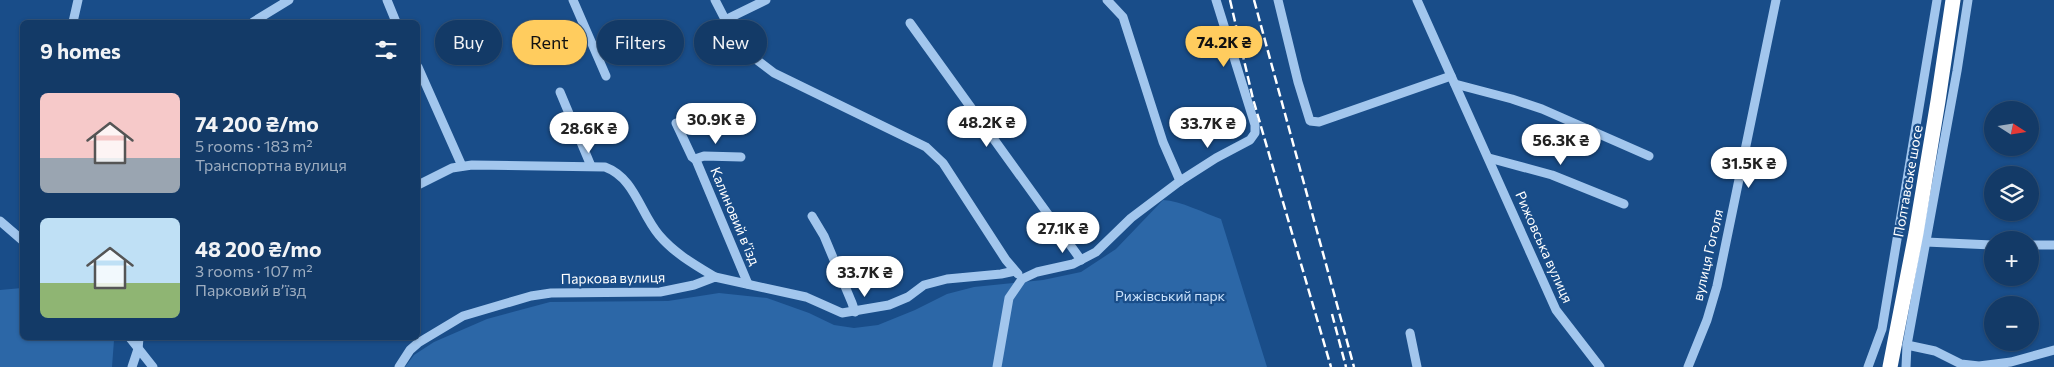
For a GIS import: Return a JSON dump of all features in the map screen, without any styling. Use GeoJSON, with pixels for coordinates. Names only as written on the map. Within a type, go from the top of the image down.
{"type":"FeatureCollection","features":[{"type":"Feature","properties":{"kind":"highway","name":"Полтавське шосе"},"geometry":{"type":"LineString","coordinates":[[1890,367],[1927,167],[1953,0]]}},
{"type":"Feature","properties":{"kind":"street"},"geometry":{"type":"LineString","coordinates":[[73,20],[78,0]]}},
{"type":"Feature","properties":{"kind":"street"},"geometry":{"type":"LineString","coordinates":[[255,20],[274,3],[289,0]]}},
{"type":"Feature","properties":{"kind":"street"},"geometry":{"type":"LineString","coordinates":[[386,0],[395,20]]}},
{"type":"Feature","properties":{"kind":"street"},"geometry":{"type":"LineString","coordinates":[[573,0],[606,76]]}},
{"type":"Feature","properties":{"kind":"street"},"geometry":{"type":"LineString","coordinates":[[714,0],[725,20],[766,0]]}},
{"type":"Feature","properties":{"kind":"street"},"geometry":{"type":"LineString","coordinates":[[1107,0],[1122,18],[1163,142],[1180,181]]}},
{"type":"Feature","properties":{"kind":"street"},"geometry":{"type":"LineString","coordinates":[[997,367],[1009,298],[1022,278],[1081,260],[1096,252],[1131,218],[1180,181],[1216,158],[1250,140],[1255,133],[1255,125],[1216,0]]}},
{"type":"Feature","properties":{"kind":"street"},"geometry":{"type":"LineString","coordinates":[[1278,0],[1298,82],[1310,121],[1319,122],[1453,80],[1542,108],[1649,156]]}},
{"type":"Feature","properties":{"kind":"street","name":"Рижовська вулиця"},"geometry":{"type":"LineString","coordinates":[[1417,0],[1556,310],[1600,367]]}},
{"type":"Feature","properties":{"kind":"street","name":"вулиця Гоголя"},"geometry":{"type":"LineString","coordinates":[[1688,367],[1707,320],[1717,286],[1776,0]]}},
{"type":"Feature","properties":{"kind":"street"},"geometry":{"type":"LineString","coordinates":[[1868,367],[1882,329],[1937,0]]}},
{"type":"Feature","properties":{"kind":"street"},"geometry":{"type":"LineString","coordinates":[[1906,367],[1907,345],[1968,0]]}},
{"type":"Feature","properties":{"kind":"street"},"geometry":{"type":"LineString","coordinates":[[910,23],[1081,260]]}},
{"type":"Feature","properties":{"kind":"street"},"geometry":{"type":"LineString","coordinates":[[763,65],[774,73],[926,147],[943,163],[1015,271],[1022,278]]}},
{"type":"Feature","properties":{"kind":"street"},"geometry":{"type":"LineString","coordinates":[[420,72],[462,166]]}},
{"type":"Feature","properties":{"kind":"street"},"geometry":{"type":"LineString","coordinates":[[560,92],[592,166]]}},
{"type":"Feature","properties":{"kind":"street","name":"Калиновий в’їзд"},"geometry":{"type":"LineString","coordinates":[[676,122],[692,157],[695,159],[748,284]]}},
{"type":"Feature","properties":{"kind":"street","name":"Калиновий в’їзд"},"geometry":{"type":"LineString","coordinates":[[695,159],[704,156],[741,156]]}},
{"type":"Feature","properties":{"kind":"street","name":"Рижовська вулиця"},"geometry":{"type":"LineString","coordinates":[[1489,158],[1552,175],[1624,204]]}},
{"type":"Feature","properties":{"kind":"street"},"geometry":{"type":"LineString","coordinates":[[420,184],[462,166],[592,166],[612,170],[624,178],[660,236],[691,263],[715,277],[806,297],[842,313],[889,305],[908,297],[924,285],[948,279],[1015,271]]}},
{"type":"Feature","properties":{"kind":"street"},"geometry":{"type":"LineString","coordinates":[[812,216],[824,236],[852,302],[854,312]]}},
{"type":"Feature","properties":{"kind":"street"},"geometry":{"type":"LineString","coordinates":[[0,221],[20,238]]}},
{"type":"Feature","properties":{"kind":"street"},"geometry":{"type":"LineString","coordinates":[[1926,242],[1984,245]]}},
{"type":"Feature","properties":{"kind":"street"},"geometry":{"type":"LineString","coordinates":[[2039,245],[2054,245]]}},
{"type":"Feature","properties":{"kind":"street","name":"Паркова вулиця"},"geometry":{"type":"LineString","coordinates":[[399,367],[410,350],[429,335],[464,316],[484,310],[551,293],[660,292],[694,285],[715,277]]}},
{"type":"Feature","properties":{"kind":"street"},"geometry":{"type":"LineString","coordinates":[[1410,333],[1416,367]]}},
{"type":"Feature","properties":{"kind":"street"},"geometry":{"type":"LineString","coordinates":[[131,340],[153,367]]}},
{"type":"Feature","properties":{"kind":"street"},"geometry":{"type":"LineString","coordinates":[[132,367],[139,340]]}},
{"type":"Feature","properties":{"kind":"street"},"geometry":{"type":"LineString","coordinates":[[1907,345],[1935,351],[1961,364],[1979,366],[2011,362],[2054,350]]}},
{"type":"Feature","properties":{"kind":"green space","name":"Рижівський парк"},"geometry":{"type":"Polygon","coordinates":[[[1163,200],[1185,205],[1221,219],[1267,367],[405,367],[414,355],[434,342],[487,319],[550,302],[668,301],[719,293],[767,298],[809,313],[834,325],[854,328],[878,325],[947,294],[974,287],[1043,280],[1081,272],[1116,249],[1163,200]]]}},
{"type":"Feature","properties":{"kind":"green space"},"geometry":{"type":"Polygon","coordinates":[[[20,288],[20,340],[114,340],[112,367],[0,367],[0,290],[20,288]]]}},
{"type":"Feature","properties":{"kind":"railway"},"geometry":{"type":"LineString","coordinates":[[1230,0],[1253,99],[1331,367]]}},
{"type":"Feature","properties":{"kind":"railway"},"geometry":{"type":"LineString","coordinates":[[1254,0],[1354,367]]}},
{"type":"Feature","properties":{"kind":"railway"},"geometry":{"type":"LineString","coordinates":[[1332,314],[1346,367]]}}]}
